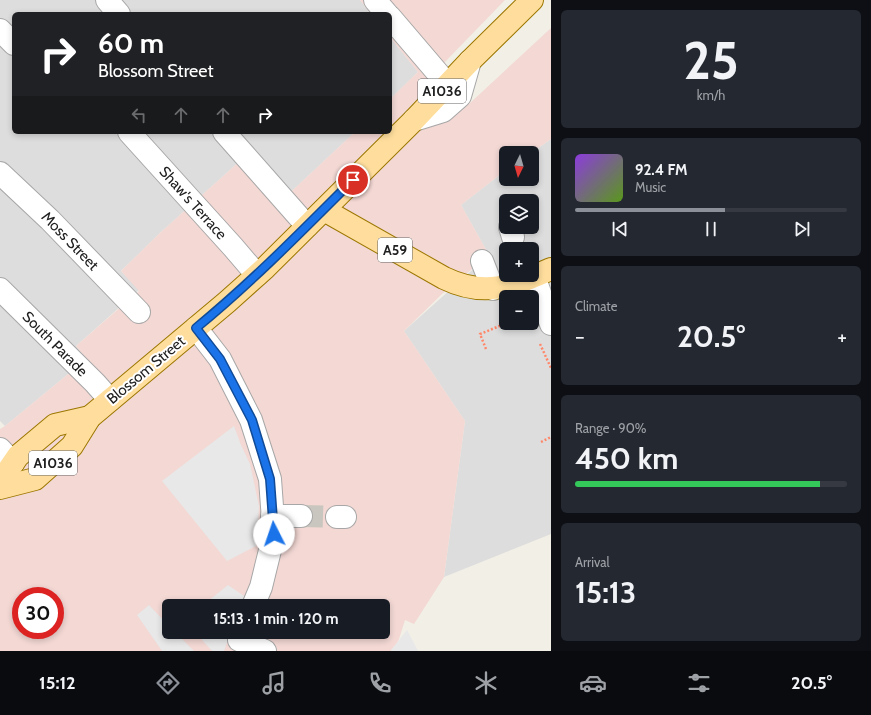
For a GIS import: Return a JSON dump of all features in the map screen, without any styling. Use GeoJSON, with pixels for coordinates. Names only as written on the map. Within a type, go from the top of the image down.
{"type":"FeatureCollection","features":[{"type":"Feature","properties":{"kind":"main road","name":"A1036"},"geometry":{"type":"LineString","coordinates":[[324,210],[532,0]]}},
{"type":"Feature","properties":{"kind":"main road","name":"Blossom Street"},"geometry":{"type":"LineString","coordinates":[[0,488],[35,479],[72,446],[90,417],[227,302],[324,210]]}},
{"type":"Feature","properties":{"kind":"main road","name":"A59"},"geometry":{"type":"LineString","coordinates":[[324,210],[455,284],[468,287],[493,289],[514,282]]}},
{"type":"Feature","properties":{"kind":"main road","name":"Blossom Street"},"geometry":{"type":"LineString","coordinates":[[0,482],[6,456],[18,456],[55,425],[90,417]]}},
{"type":"Feature","properties":{"kind":"street"},"geometry":{"type":"LineString","coordinates":[[107,0],[117,12]]}},
{"type":"Feature","properties":{"kind":"street"},"geometry":{"type":"LineString","coordinates":[[375,0],[385,12]]}},
{"type":"Feature","properties":{"kind":"street"},"geometry":{"type":"LineString","coordinates":[[392,20],[448,85]]}},
{"type":"Feature","properties":{"kind":"street"},"geometry":{"type":"LineString","coordinates":[[0,30],[12,42]]}},
{"type":"Feature","properties":{"kind":"street"},"geometry":{"type":"LineString","coordinates":[[414,120],[444,111],[460,96],[470,61]]}},
{"type":"Feature","properties":{"kind":"street","name":"Shaw's Terrace"},"geometry":{"type":"LineString","coordinates":[[131,134],[257,275]]}},
{"type":"Feature","properties":{"kind":"street"},"geometry":{"type":"LineString","coordinates":[[226,134],[308,226]]}},
{"type":"Feature","properties":{"kind":"street","name":"Moss Street"},"geometry":{"type":"LineString","coordinates":[[0,173],[50,220],[139,312]]}},
{"type":"Feature","properties":{"kind":"street"},"geometry":{"type":"LineString","coordinates":[[482,261],[493,289]]}},
{"type":"Feature","properties":{"kind":"street"},"geometry":{"type":"LineString","coordinates":[[536,282],[551,324]]}},
{"type":"Feature","properties":{"kind":"street","name":"South Parade"},"geometry":{"type":"LineString","coordinates":[[0,289],[95,383],[110,400]]}},
{"type":"Feature","properties":{"kind":"street"},"geometry":{"type":"LineString","coordinates":[[196,328],[220,359],[252,420],[270,479],[274,534],[261,587],[256,599]]}},
{"type":"Feature","properties":{"kind":"street"},"geometry":{"type":"LineString","coordinates":[[272,516],[301,516]]}},
{"type":"Feature","properties":{"kind":"street"},"geometry":{"type":"LineString","coordinates":[[238,641],[265,651]]}},
{"type":"Feature","properties":{"kind":"path"},"geometry":{"type":"LineString","coordinates":[[486,349],[480,334],[499,326]]}},
{"type":"Feature","properties":{"kind":"path"},"geometry":{"type":"LineString","coordinates":[[541,442],[551,437]]}},
{"type":"Feature","properties":{"kind":"shaded area"},"geometry":{"type":"Polygon","coordinates":[[[0,0],[360,0],[369,12],[12,12],[12,134],[353,134],[279,203],[241,160],[161,232],[121,271],[139,290],[76,346],[90,362],[67,375],[5,426],[0,421],[0,0]]]}},
{"type":"Feature","properties":{"kind":"shaded area"},"geometry":{"type":"Polygon","coordinates":[[[360,0],[505,0],[441,66],[469,104],[551,28],[551,139],[539,147],[539,146],[499,146],[499,175],[461,205],[489,255],[442,294],[404,331],[465,421],[444,577],[414,624],[405,620],[398,642],[391,651],[0,651],[0,429],[67,375],[89,362],[76,346],[139,291],[121,271],[161,232],[241,160],[279,203],[353,134],[392,134],[392,97],[418,72],[392,40],[392,12],[369,12],[360,0]]]}},
{"type":"Feature","properties":{"kind":"shaded area"},"geometry":{"type":"Polygon","coordinates":[[[392,40],[418,72],[392,97],[392,40]]]}},
{"type":"Feature","properties":{"kind":"shaded area"},"geometry":{"type":"Polygon","coordinates":[[[551,139],[551,534],[444,577],[465,421],[404,331],[489,255],[461,205],[499,175],[499,186],[539,186],[539,147],[551,139]]]}},
{"type":"Feature","properties":{"kind":"shaded area"},"geometry":{"type":"Polygon","coordinates":[[[234,426],[250,464],[259,506],[258,526],[256,546],[227,561],[162,481],[234,426]]]}},
{"type":"Feature","properties":{"kind":"shaded area"},"geometry":{"type":"Polygon","coordinates":[[[228,585],[244,596],[243,599],[211,599],[228,585]]]}},
{"type":"Feature","properties":{"kind":"shaded area"},"geometry":{"type":"Polygon","coordinates":[[[149,605],[162,619],[162,639],[182,639],[194,651],[162,651],[137,615],[149,605]]]}},
{"type":"Feature","properties":{"kind":"shaded area"},"geometry":{"type":"Polygon","coordinates":[[[407,630],[418,651],[391,651],[391,650],[407,630]]]}},
{"type":"Feature","properties":{"kind":"shaded area"},"geometry":{"type":"Polygon","coordinates":[[[201,639],[228,639],[224,651],[212,651],[201,639]]]}},
{"type":"Feature","properties":{"kind":"tunnel"},"geometry":{"type":"LineString","coordinates":[[301,516],[337,517]]}},
{"type":"Feature","properties":{"kind":"route"},"geometry":{"type":"LineString","coordinates":[[274,534],[270,479],[252,420],[220,359],[196,328],[264,268],[353,180]]}}]}
